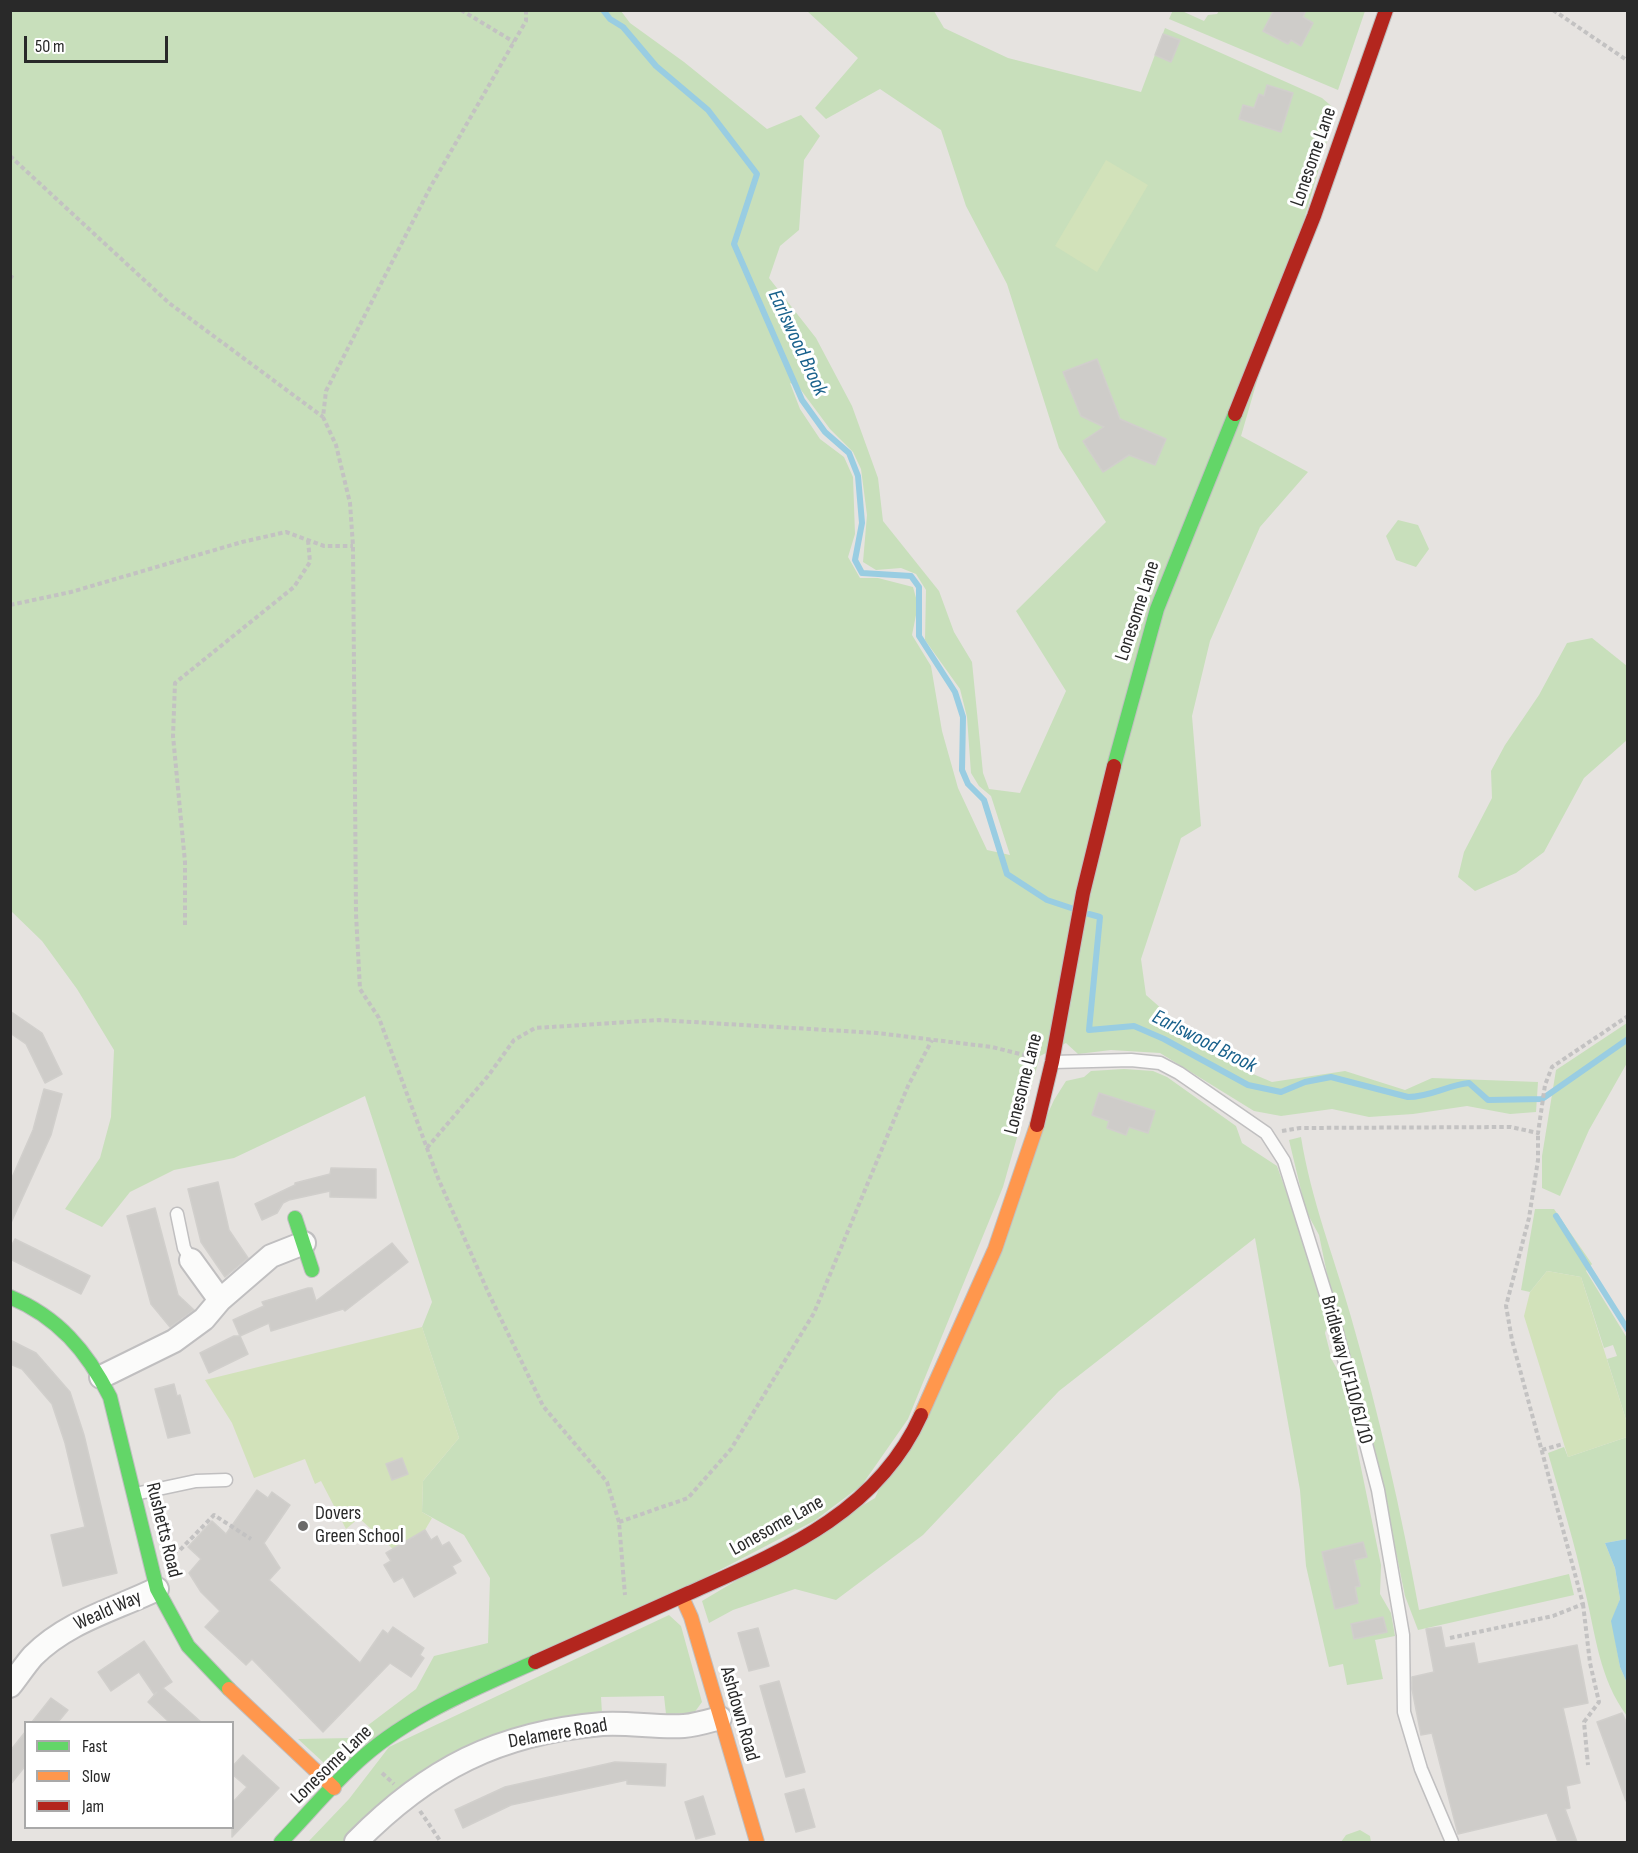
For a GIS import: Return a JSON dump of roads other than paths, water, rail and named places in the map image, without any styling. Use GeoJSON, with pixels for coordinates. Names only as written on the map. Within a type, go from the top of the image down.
{"type":"FeatureCollection","features":[{"type":"Feature","properties":{"kind":"street","name":"Lonesome Lane"},"geometry":{"type":"LineString","coordinates":[[281,1842],[363,1757],[398,1730],[472,1690],[682,1597],[760,1561],[819,1530],[869,1491],[913,1432],[995,1249],[1036,1127],[1052,1062],[1083,892],[1124,726],[1157,609],[1314,216],[1386,10]]}},
{"type":"Feature","properties":{"kind":"street"},"geometry":{"type":"LineString","coordinates":[[295,1218],[312,1270]]}},
{"type":"Feature","properties":{"kind":"street"},"geometry":{"type":"LineString","coordinates":[[101,1377],[174,1341],[204,1319],[220,1300],[271,1256],[304,1243]]}},
{"type":"Feature","properties":{"kind":"street"},"geometry":{"type":"LineString","coordinates":[[190,1260],[220,1300]]}},
{"type":"Feature","properties":{"kind":"street","name":"Rushetts Road"},"geometry":{"type":"LineString","coordinates":[[10,1297],[56,1321],[83,1349],[101,1377],[110,1397],[157,1589],[188,1646],[220,1680],[334,1788]]}},
{"type":"Feature","properties":{"kind":"street","name":"Weald Way"},"geometry":{"type":"LineString","coordinates":[[10,1686],[33,1656],[62,1632],[88,1618],[157,1589]]}},
{"type":"Feature","properties":{"kind":"street","name":"Ashdown Road"},"geometry":{"type":"LineString","coordinates":[[682,1597],[691,1617],[757,1842]]}},
{"type":"Feature","properties":{"kind":"street","name":"Delamere Road"},"geometry":{"type":"LineString","coordinates":[[356,1842],[383,1815],[420,1785],[458,1761],[500,1744],[544,1732],[602,1724],[684,1726],[720,1718]]}},
{"type":"Feature","properties":{"kind":"lane","name":"Bridleway UF110/61/10"},"geometry":{"type":"LineString","coordinates":[[1052,1062],[1131,1060],[1160,1063],[1179,1073],[1266,1133],[1284,1161],[1343,1353],[1378,1490],[1403,1635],[1404,1712],[1421,1769],[1452,1842]]}},
{"type":"Feature","properties":{"kind":"lane"},"geometry":{"type":"LineString","coordinates":[[177,1214],[184,1248],[190,1260]]}},
{"type":"Feature","properties":{"kind":"lane"},"geometry":{"type":"LineString","coordinates":[[134,1494],[196,1481],[226,1480]]}},
{"type":"Feature","properties":{"kind":"water"},"geometry":{"type":"Polygon","coordinates":[[[1628,1539],[1627,1683],[1620,1667],[1611,1621],[1620,1599],[1615,1568],[1605,1543],[1628,1539]]]}},
{"type":"Feature","properties":{"kind":"waterway","name":"Earlswood Brook"},"geometry":{"type":"LineString","coordinates":[[603,10],[610,19],[623,27],[656,66],[708,110],[757,174],[734,244],[802,400],[825,432],[849,453],[858,476],[862,523],[855,560],[862,573],[911,576],[919,587],[919,636],[955,692],[963,717],[962,770],[968,784],[984,800],[1007,874],[1047,900],[1071,908]]}},
{"type":"Feature","properties":{"kind":"waterway","name":"Earlswood Brook"},"geometry":{"type":"LineString","coordinates":[[1089,914],[1100,917],[1089,1030],[1134,1026],[1164,1039],[1248,1085],[1281,1092],[1305,1082],[1331,1077],[1408,1097],[1469,1083],[1488,1100],[1542,1099],[1628,1039]]}},
{"type":"Feature","properties":{"kind":"waterway"},"geometry":{"type":"LineString","coordinates":[[1556,1216],[1628,1330]]}},
{"type":"Feature","properties":{"kind":"place","name":"Dovers Green School"},"geometry":{"type":"Point","coordinates":[303,1526]}}]}
